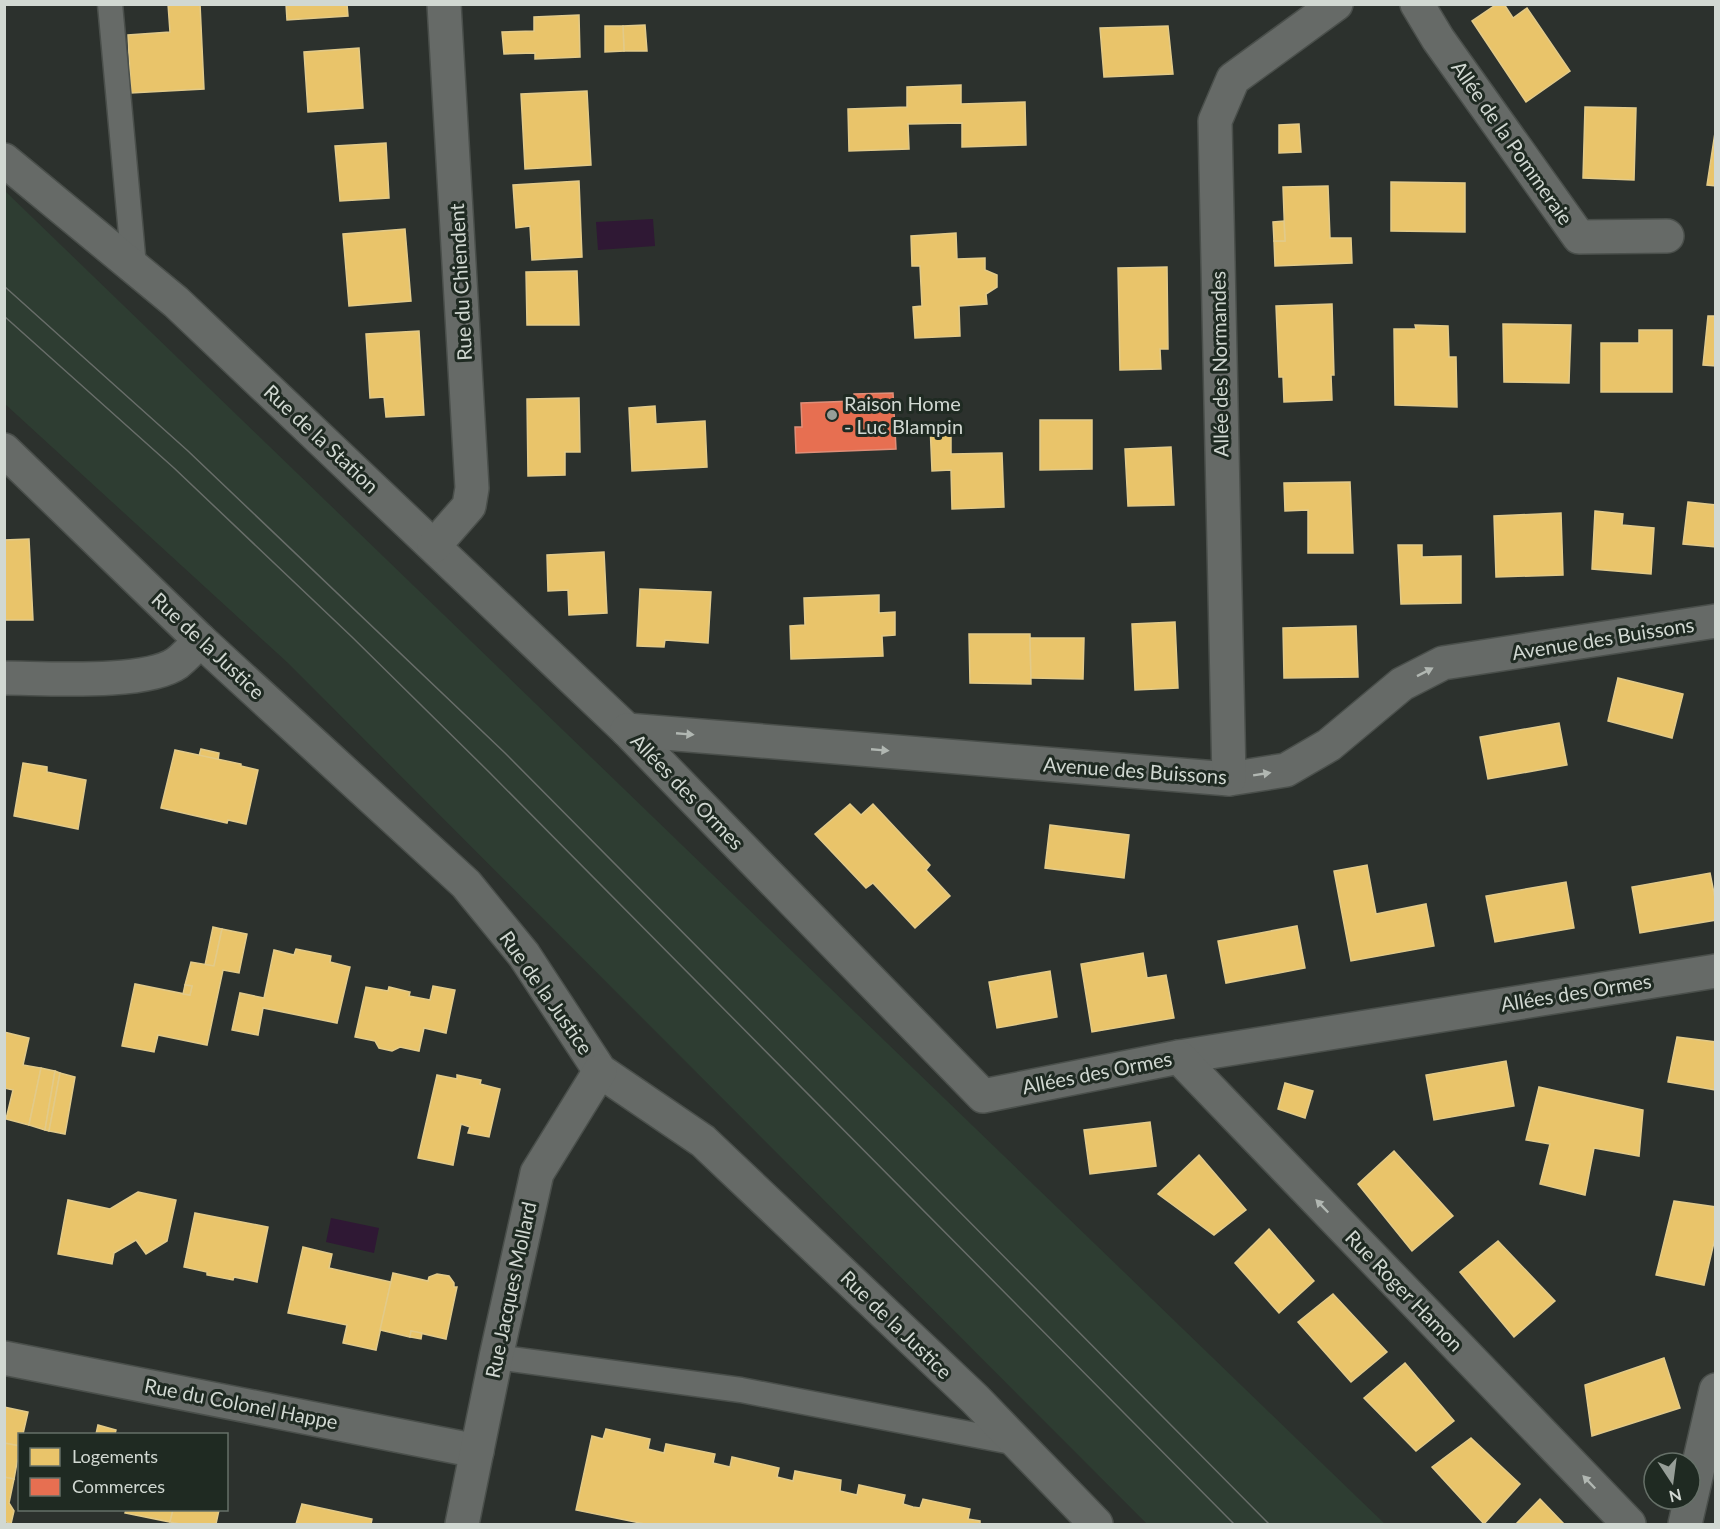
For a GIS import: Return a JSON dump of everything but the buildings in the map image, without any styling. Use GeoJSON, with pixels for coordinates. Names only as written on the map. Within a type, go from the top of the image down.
{"type":"FeatureCollection","features":[{"type":"Feature","properties":{"kind":"street","name":"Rue du Chiendent"},"geometry":{"type":"LineString","coordinates":[[434,546],[469,506],[472,488],[444,4]]}},
{"type":"Feature","properties":{"kind":"street","name":"Allée des Normandes"},"geometry":{"type":"LineString","coordinates":[[1229,779],[1215,121],[1233,79],[1336,4]]}},
{"type":"Feature","properties":{"kind":"street","name":"Allée de la Pommeraie"},"geometry":{"type":"LineString","coordinates":[[1417,4],[1438,39],[1579,237],[1667,236]]}},
{"type":"Feature","properties":{"kind":"street","name":"Rue de la Station"},"geometry":{"type":"LineString","coordinates":[[4,160],[176,302],[627,730]]}},
{"type":"Feature","properties":{"kind":"street","name":"Rue de la Justice"},"geometry":{"type":"LineString","coordinates":[[4,450],[200,640],[466,884],[524,955],[600,1071],[703,1141],[966,1391],[1096,1524]]}},
{"type":"Feature","properties":{"kind":"street","name":"Avenue des Buissons"},"geometry":{"type":"LineString","coordinates":[[627,730],[1229,779],[1286,770],[1329,745],[1402,684],[1443,663],[1716,621]]}},
{"type":"Feature","properties":{"kind":"street"},"geometry":{"type":"LineString","coordinates":[[4,678],[129,677],[158,672],[176,663],[200,640]]}},
{"type":"Feature","properties":{"kind":"street","name":"Allées des Ormes"},"geometry":{"type":"LineString","coordinates":[[627,730],[983,1096],[1179,1057],[1716,971]]}},
{"type":"Feature","properties":{"kind":"street","name":"Rue Roger Hamon"},"geometry":{"type":"LineString","coordinates":[[1179,1057],[1629,1524]]}},
{"type":"Feature","properties":{"kind":"street","name":"Rue Jacques Mollard"},"geometry":{"type":"LineString","coordinates":[[462,1524],[537,1173],[600,1071]]}},
{"type":"Feature","properties":{"kind":"street","name":"Rue du Colonel Happe"},"geometry":{"type":"LineString","coordinates":[[4,1358],[477,1451]]}},
{"type":"Feature","properties":{"kind":"street"},"geometry":{"type":"LineString","coordinates":[[1685,1524],[1716,1390]]}},
{"type":"Feature","properties":{"kind":"lane"},"geometry":{"type":"LineString","coordinates":[[110,4],[134,267]]}},
{"type":"Feature","properties":{"kind":"lane"},"geometry":{"type":"LineString","coordinates":[[496,1357],[741,1390],[1017,1443]]}},
{"type":"Feature","properties":{"kind":"shaded area"},"geometry":{"type":"Polygon","coordinates":[[[4,190],[1385,1524],[1147,1524],[288,663],[5,404],[4,190]]]}},
{"type":"Feature","properties":{"kind":"shaded area"},"geometry":{"type":"Polygon","coordinates":[[[653,219],[655,246],[598,250],[596,222],[653,219]]]}},
{"type":"Feature","properties":{"kind":"shaded area"},"geometry":{"type":"Polygon","coordinates":[[[331,1218],[379,1228],[374,1253],[326,1242],[331,1218]]]}},
{"type":"Feature","properties":{"kind":"tram line"},"geometry":{"type":"LineString","coordinates":[[4,286],[188,451],[505,753],[1269,1524]]}},
{"type":"Feature","properties":{"kind":"tram line"},"geometry":{"type":"LineString","coordinates":[[4,316],[174,468],[352,637],[489,772],[1234,1524]]}},
{"type":"Feature","properties":{"kind":"place","name":"Raison Home - Luc Blampin"},"geometry":{"type":"Point","coordinates":[832,415]}}]}
